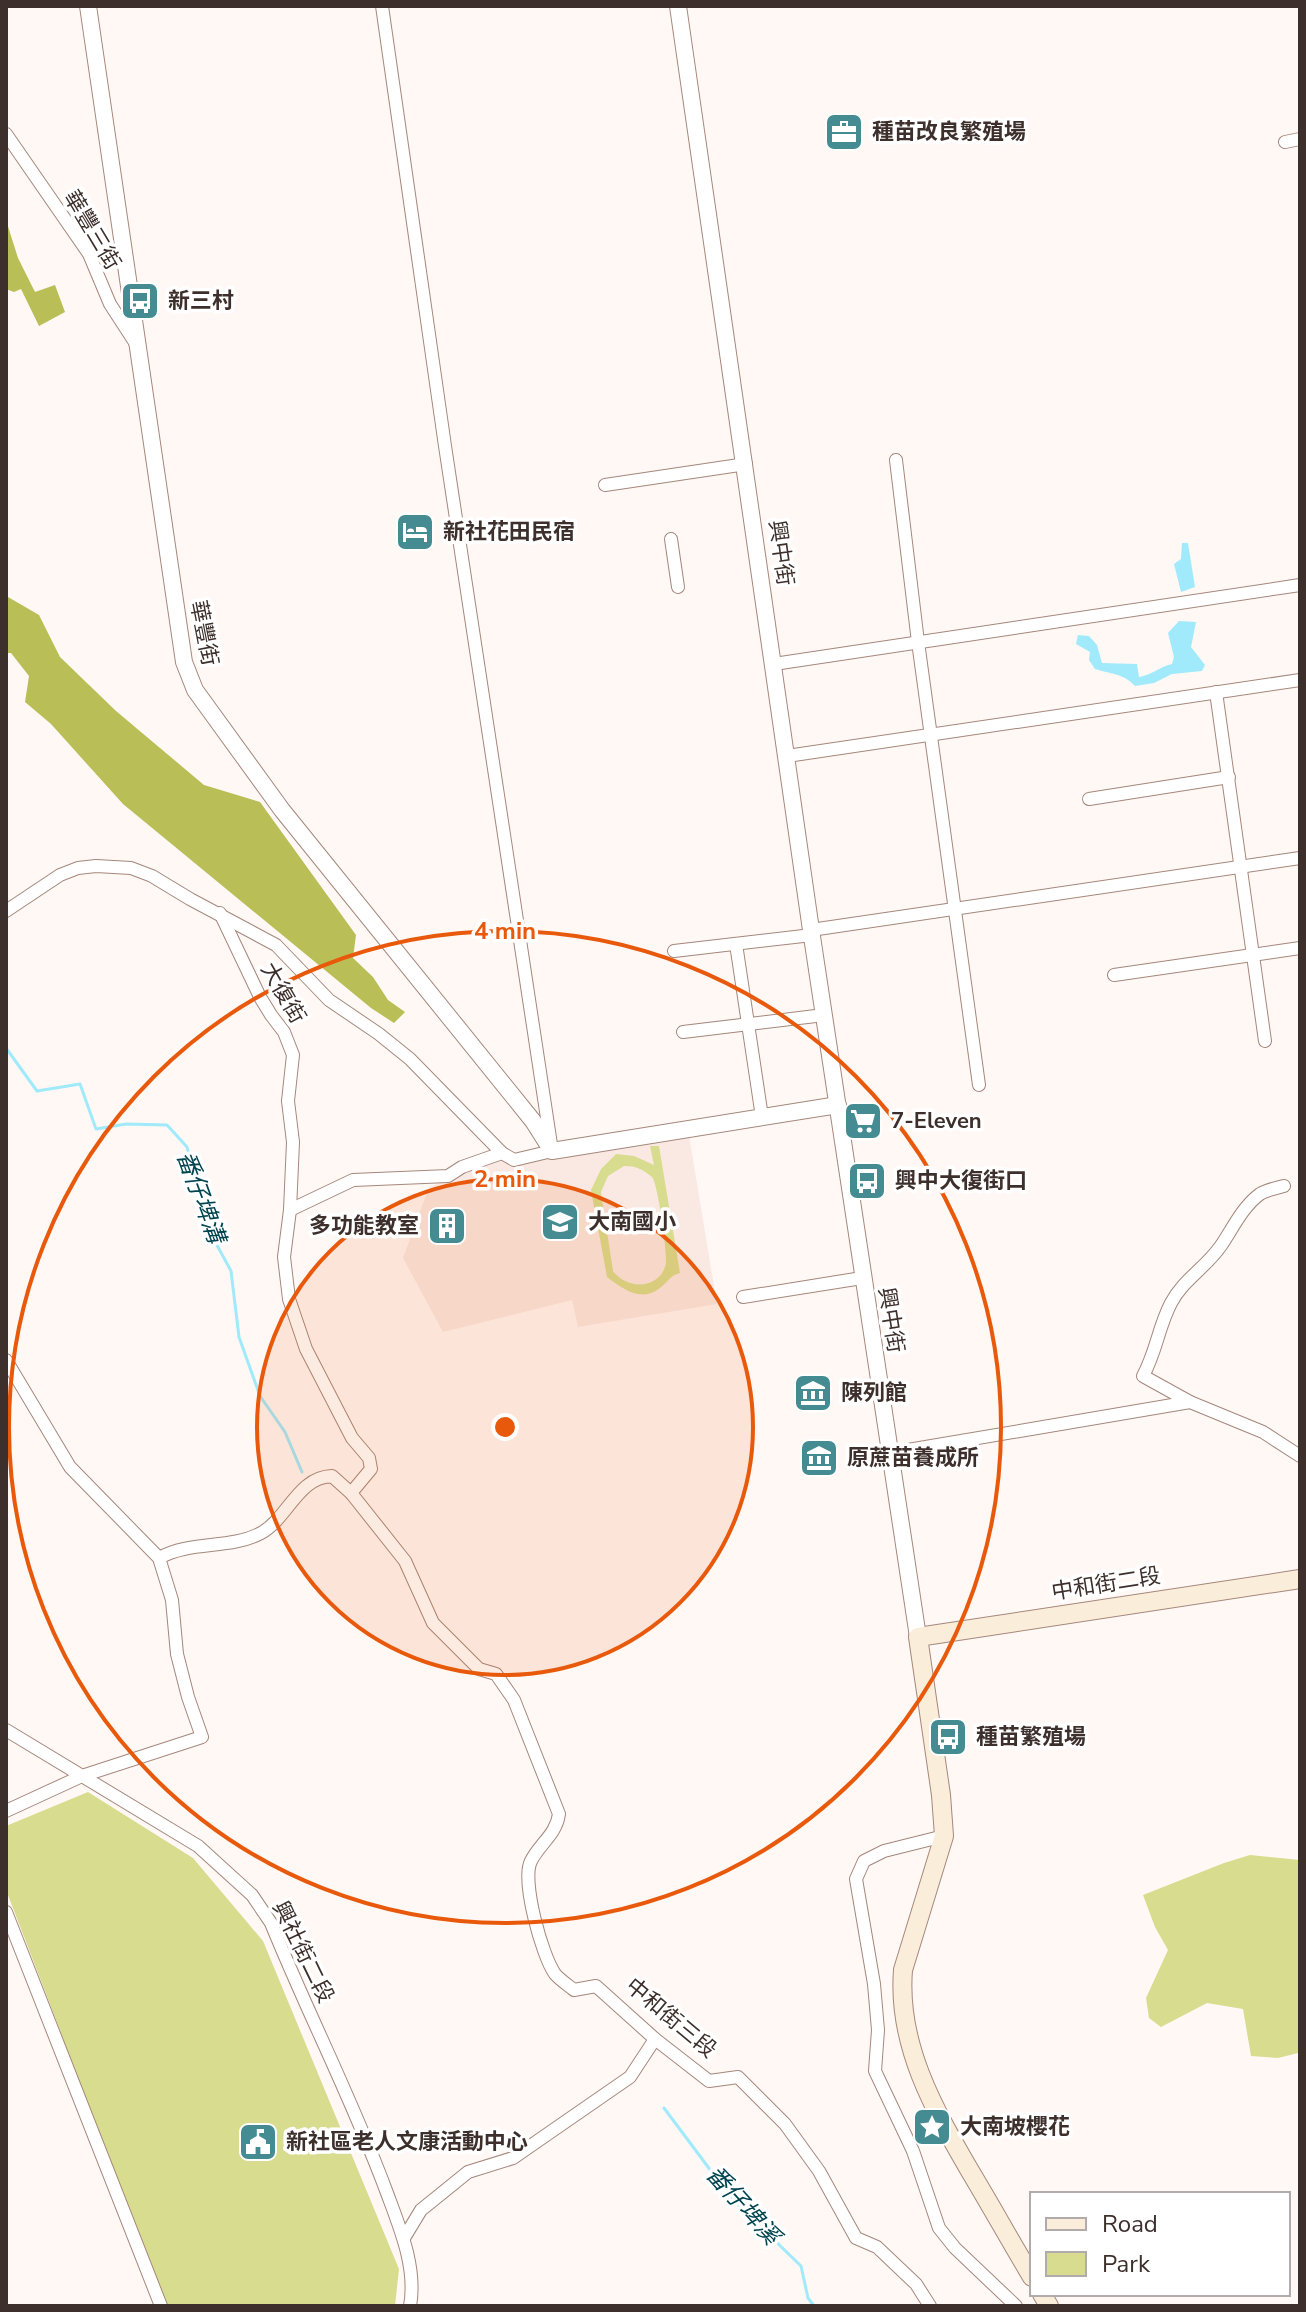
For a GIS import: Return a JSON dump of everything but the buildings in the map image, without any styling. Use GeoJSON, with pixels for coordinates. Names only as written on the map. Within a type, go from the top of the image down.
{"type":"FeatureCollection","features":[{"type":"Feature","properties":{"kind":"main road","name":"中和街二段"},"geometry":{"type":"LineString","coordinates":[[918,1637],[1300,1579]]}},
{"type":"Feature","properties":{"kind":"main road"},"geometry":{"type":"LineString","coordinates":[[918,1637],[944,1836],[903,1970],[901,1986],[908,2038],[932,2106],[1030,2274]]}},
{"type":"Feature","properties":{"kind":"street","name":"華豐街"},"geometry":{"type":"LineString","coordinates":[[88,6],[184,662],[195,690],[282,810],[533,1121],[552,1151]]}},
{"type":"Feature","properties":{"kind":"street"},"geometry":{"type":"LineString","coordinates":[[382,6],[552,1151]]}},
{"type":"Feature","properties":{"kind":"street","name":"興中街"},"geometry":{"type":"LineString","coordinates":[[678,6],[811,933],[918,1637]]}},
{"type":"Feature","properties":{"kind":"street","name":"華豐三街"},"geometry":{"type":"LineString","coordinates":[[6,134],[82,243],[110,304],[139,349]]}},
{"type":"Feature","properties":{"kind":"street"},"geometry":{"type":"LineString","coordinates":[[1285,142],[1300,139]]}},
{"type":"Feature","properties":{"kind":"street"},"geometry":{"type":"LineString","coordinates":[[896,460],[979,1085]]}},
{"type":"Feature","properties":{"kind":"street"},"geometry":{"type":"LineString","coordinates":[[605,485],[746,464]]}},
{"type":"Feature","properties":{"kind":"street"},"geometry":{"type":"LineString","coordinates":[[671,539],[678,587]]}},
{"type":"Feature","properties":{"kind":"street"},"geometry":{"type":"LineString","coordinates":[[774,664],[1300,585]]}},
{"type":"Feature","properties":{"kind":"street"},"geometry":{"type":"LineString","coordinates":[[787,756],[1300,680]]}},
{"type":"Feature","properties":{"kind":"street"},"geometry":{"type":"LineString","coordinates":[[1216,692],[1265,1041]]}},
{"type":"Feature","properties":{"kind":"street"},"geometry":{"type":"LineString","coordinates":[[1089,799],[1229,777]]}},
{"type":"Feature","properties":{"kind":"street"},"geometry":{"type":"LineString","coordinates":[[674,951],[1300,858]]}},
{"type":"Feature","properties":{"kind":"street"},"geometry":{"type":"LineString","coordinates":[[6,911],[60,875],[78,868],[96,866],[131,868],[220,913]]}},
{"type":"Feature","properties":{"kind":"street","name":"大復街"},"geometry":{"type":"LineString","coordinates":[[220,913],[276,945],[329,1000],[410,1059],[502,1153]]}},
{"type":"Feature","properties":{"kind":"street","name":"大復街"},"geometry":{"type":"LineString","coordinates":[[220,913],[260,997],[284,1032],[293,1055],[288,1101],[293,1142],[290,1210],[284,1257],[289,1299],[306,1349],[326,1391],[352,1438],[369,1458],[371,1469],[351,1493]]}},
{"type":"Feature","properties":{"kind":"street"},"geometry":{"type":"LineString","coordinates":[[736,944],[762,1117]]}},
{"type":"Feature","properties":{"kind":"street"},"geometry":{"type":"LineString","coordinates":[[1114,975],[1300,948]]}},
{"type":"Feature","properties":{"kind":"street"},"geometry":{"type":"LineString","coordinates":[[683,1032],[824,1015]]}},
{"type":"Feature","properties":{"kind":"street"},"geometry":{"type":"LineString","coordinates":[[290,1210],[353,1180],[448,1176],[462,1167],[502,1153],[514,1160],[552,1151],[838,1105]]}},
{"type":"Feature","properties":{"kind":"street"},"geometry":{"type":"LineString","coordinates":[[1284,1186],[1262,1193],[1226,1233],[1220,1247],[1189,1277],[1173,1300],[1158,1332],[1158,1345],[1143,1376],[1190,1402],[1263,1432],[1300,1456]]}},
{"type":"Feature","properties":{"kind":"street"},"geometry":{"type":"LineString","coordinates":[[743,1297],[862,1278]]}},
{"type":"Feature","properties":{"kind":"street"},"geometry":{"type":"LineString","coordinates":[[6,1360],[70,1467],[159,1558],[172,1600],[177,1654],[202,1737],[82,1776],[6,1811]]}},
{"type":"Feature","properties":{"kind":"street"},"geometry":{"type":"LineString","coordinates":[[890,1453],[1190,1402]]}},
{"type":"Feature","properties":{"kind":"street"},"geometry":{"type":"LineString","coordinates":[[159,1558],[170,1551],[197,1545],[239,1542],[264,1531],[320,1476],[332,1476],[351,1493]]}},
{"type":"Feature","properties":{"kind":"street","name":"中和街三段"},"geometry":{"type":"LineString","coordinates":[[351,1493],[405,1561],[433,1623],[479,1669],[496,1674],[514,1700],[559,1814],[557,1827],[530,1862],[528,1877],[537,1925],[555,1975],[574,1990],[596,1986],[655,2039],[709,2081],[738,2077],[785,2124],[819,2171],[856,2238],[877,2247],[916,2284],[930,2306]]}},
{"type":"Feature","properties":{"kind":"street","name":"興社街二段"},"geometry":{"type":"LineString","coordinates":[[6,1730],[198,1846],[252,1895],[264,1912],[368,2142],[404,2238],[412,2294],[410,2306]]}},
{"type":"Feature","properties":{"kind":"street"},"geometry":{"type":"LineString","coordinates":[[944,1836],[884,1851],[864,1861],[856,1879],[874,1984],[878,2030],[875,2071],[913,2151],[939,2228],[955,2248],[1016,2306]]}},
{"type":"Feature","properties":{"kind":"street"},"geometry":{"type":"LineString","coordinates":[[6,1912],[161,2306]]}},
{"type":"Feature","properties":{"kind":"street"},"geometry":{"type":"LineString","coordinates":[[404,2238],[421,2210],[468,2172],[513,2158],[630,2077],[655,2039]]}},
{"type":"Feature","properties":{"kind":"shaded area"},"geometry":{"type":"Polygon","coordinates":[[[6,220],[18,258],[35,292],[55,285],[65,312],[39,326],[21,289],[14,292],[6,289],[6,220]]]}},
{"type":"Feature","properties":{"kind":"shaded area"},"geometry":{"type":"Polygon","coordinates":[[[6,584],[8,597],[39,615],[60,657],[116,711],[204,785],[260,802],[356,935],[353,958],[373,977],[388,1000],[405,1012],[394,1023],[371,1008],[123,804],[51,724],[25,702],[29,676],[11,653],[6,653],[6,584]]]}},
{"type":"Feature","properties":{"kind":"shaded area","name":"大南國小"},"geometry":{"type":"Polygon","coordinates":[[[689,1135],[717,1304],[578,1327],[572,1300],[443,1332],[403,1258],[429,1187],[501,1158],[689,1135]]]}},
{"type":"Feature","properties":{"kind":"green space"},"geometry":{"type":"Polygon","coordinates":[[[650,1146],[659,1146],[680,1273],[653,1292],[632,1293],[607,1277],[591,1190],[601,1169],[616,1154],[634,1156],[654,1165],[650,1146]],[[624,1166],[608,1176],[601,1192],[613,1271],[627,1282],[643,1284],[658,1278],[663,1272],[666,1263],[664,1233],[652,1177],[635,1167],[624,1166]]]}},
{"type":"Feature","properties":{"kind":"green space"},"geometry":{"type":"Polygon","coordinates":[[[88,1792],[193,1858],[263,1941],[399,2269],[395,2306],[168,2306],[105,2160],[60,2030],[6,1890],[6,1826],[88,1792]]]}},
{"type":"Feature","properties":{"kind":"green space"},"geometry":{"type":"Polygon","coordinates":[[[1250,1855],[1300,1860],[1300,2050],[1278,2058],[1251,2056],[1243,2009],[1207,2003],[1161,2027],[1149,2018],[1146,1998],[1168,1950],[1143,1895],[1250,1855]]]}},
{"type":"Feature","properties":{"kind":"water"},"geometry":{"type":"Polygon","coordinates":[[[1182,543],[1188,543],[1195,587],[1181,592],[1174,564],[1181,559],[1182,543]]]}},
{"type":"Feature","properties":{"kind":"water"},"geometry":{"type":"Polygon","coordinates":[[[1179,621],[1196,622],[1191,647],[1205,665],[1202,671],[1172,674],[1154,683],[1135,686],[1121,676],[1095,669],[1089,660],[1090,652],[1076,644],[1078,635],[1089,636],[1097,645],[1102,663],[1137,664],[1139,677],[1144,676],[1172,664],[1174,657],[1168,633],[1179,621]]]}},
{"type":"Feature","properties":{"kind":"waterway","name":"番仔埤溝"},"geometry":{"type":"LineString","coordinates":[[6,1048],[37,1091],[80,1084],[96,1129],[126,1124],[167,1125],[187,1147],[212,1236],[231,1271],[239,1337],[260,1396],[285,1432],[302,1472]]}},
{"type":"Feature","properties":{"kind":"waterway","name":"番仔埤溪"},"geometry":{"type":"LineString","coordinates":[[664,2108],[732,2199],[801,2266],[808,2298],[814,2306]]}},
{"type":"Feature","properties":{"kind":"place","name":"種苗改良繁殖場"},"geometry":{"type":"Point","coordinates":[844,132]}},
{"type":"Feature","properties":{"kind":"place","name":"新三村"},"geometry":{"type":"Point","coordinates":[140,301]}},
{"type":"Feature","properties":{"kind":"place","name":"新社花田民宿"},"geometry":{"type":"Point","coordinates":[415,532]}},
{"type":"Feature","properties":{"kind":"place","name":"7-Eleven"},"geometry":{"type":"Point","coordinates":[863,1121]}},
{"type":"Feature","properties":{"kind":"place","name":"興中大復街口"},"geometry":{"type":"Point","coordinates":[867,1181]}},
{"type":"Feature","properties":{"kind":"place","name":"大南國小"},"geometry":{"type":"Point","coordinates":[560,1222]}},
{"type":"Feature","properties":{"kind":"place","name":"多功能教室"},"geometry":{"type":"Point","coordinates":[447,1226]}},
{"type":"Feature","properties":{"kind":"place","name":"陳列館"},"geometry":{"type":"Point","coordinates":[813,1393]}},
{"type":"Feature","properties":{"kind":"place","name":"原蔗苗養成所"},"geometry":{"type":"Point","coordinates":[819,1458]}},
{"type":"Feature","properties":{"kind":"place","name":"種苗繁殖場"},"geometry":{"type":"Point","coordinates":[948,1737]}},
{"type":"Feature","properties":{"kind":"place","name":"大南坡櫻花"},"geometry":{"type":"Point","coordinates":[932,2127]}},
{"type":"Feature","properties":{"kind":"place","name":"新社區老人文康活動中心"},"geometry":{"type":"Point","coordinates":[258,2142]}}]}
